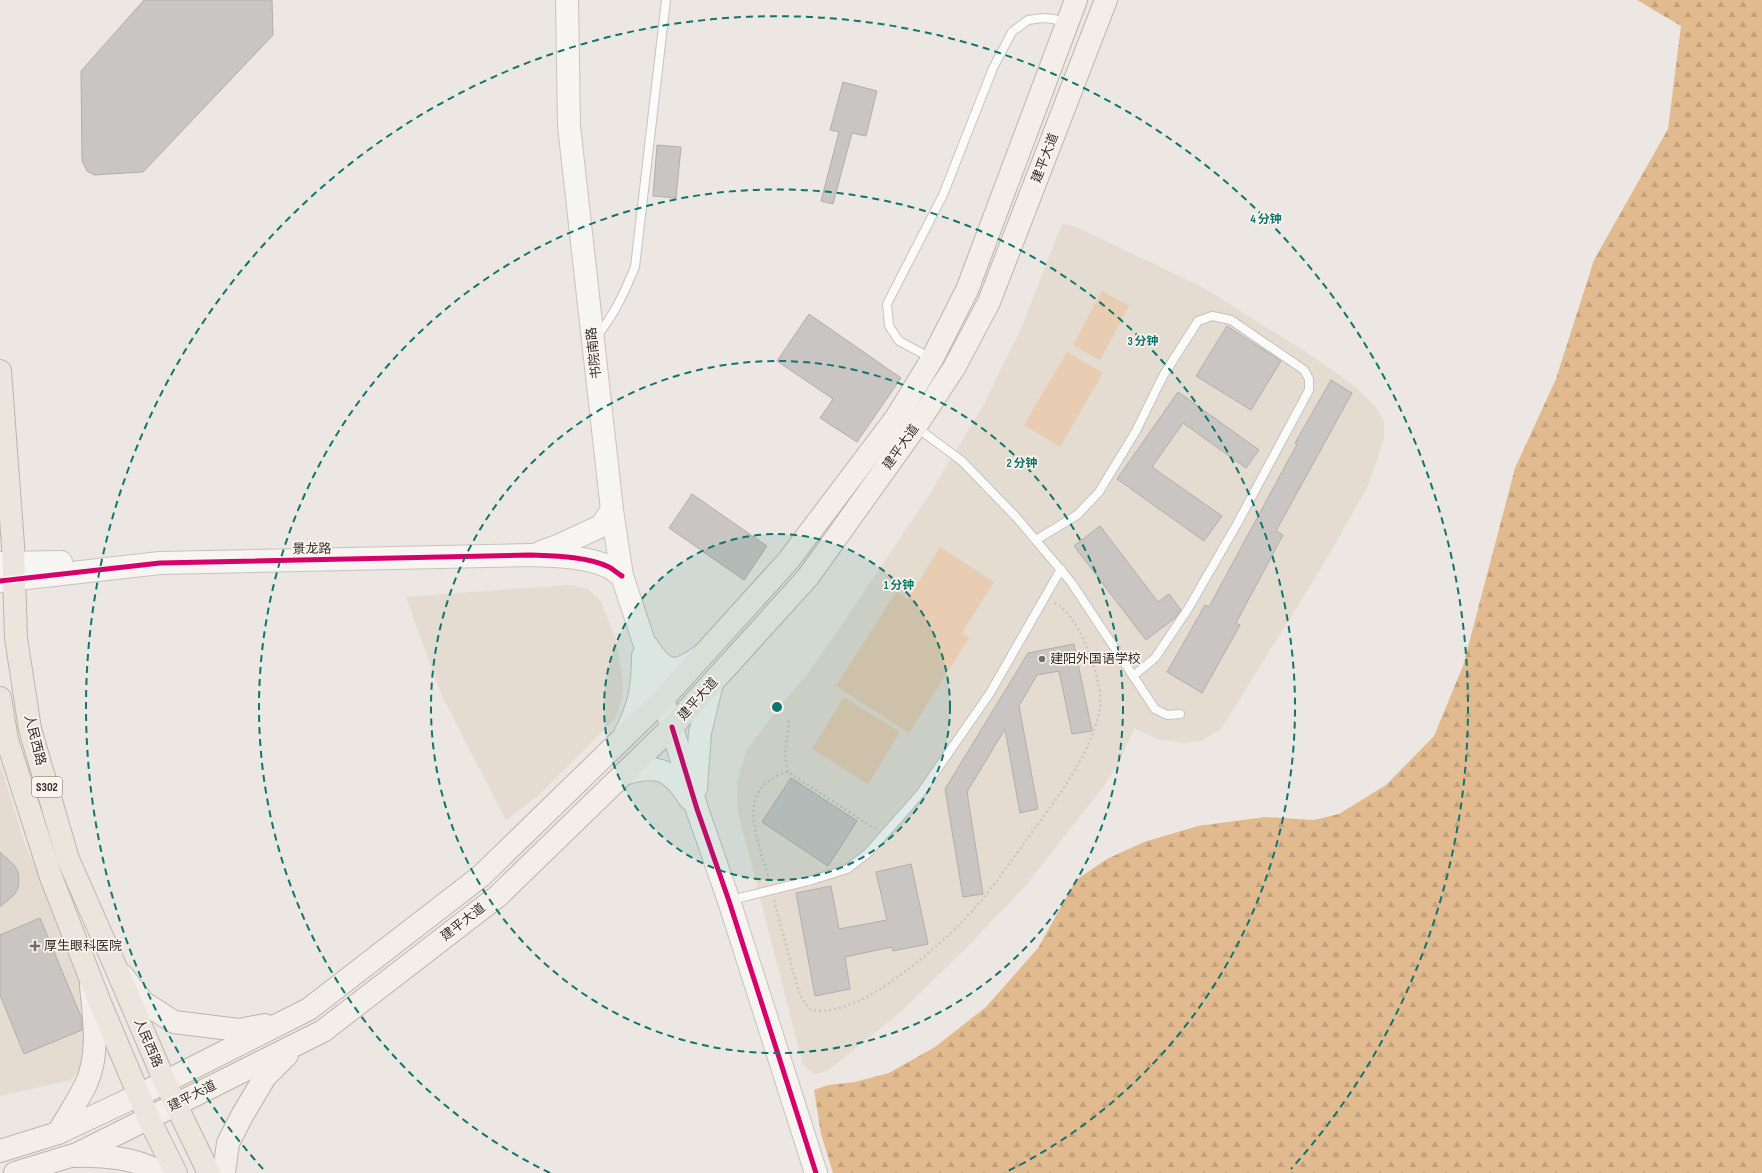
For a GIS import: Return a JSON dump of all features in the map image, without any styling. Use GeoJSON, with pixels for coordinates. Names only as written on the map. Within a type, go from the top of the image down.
{"type":"FeatureCollection","features":[{"type":"Feature","properties":{"kind":"highway","name":"人民西路"},"geometry":{"type":"LineString","coordinates":[[0,371],[7,571],[30,729],[68,859],[165,1082],[209,1173]]}},
{"type":"Feature","properties":{"kind":"highway","name":"人民西路"},"geometry":{"type":"LineString","coordinates":[[0,698],[7,740],[51,877],[90,977],[149,1119],[176,1173]]}},
{"type":"Feature","properties":{"kind":"main road","name":"建平大道"},"geometry":{"type":"LineString","coordinates":[[0,1151],[58,1133],[139,1095],[309,1009],[481,876],[663,699],[788,561],[896,418],[932,359],[966,290],[1076,0]]}},
{"type":"Feature","properties":{"kind":"main road","name":"建平大道"},"geometry":{"type":"LineString","coordinates":[[15,1173],[71,1156],[149,1119],[175,1104],[323,1030],[498,896],[672,727],[808,578],[916,426],[954,368],[989,302],[1106,0]]}},
{"type":"Feature","properties":{"kind":"main road"},"geometry":{"type":"LineString","coordinates":[[116,968],[143,1002],[174,1022],[239,1030],[287,1020]]}},
{"type":"Feature","properties":{"kind":"main road"},"geometry":{"type":"LineString","coordinates":[[58,1133],[86,1084],[94,1056],[94,1019],[90,977]]}},
{"type":"Feature","properties":{"kind":"main road"},"geometry":{"type":"LineString","coordinates":[[224,1173],[228,1143],[243,1114],[265,1077],[302,1041]]}},
{"type":"Feature","properties":{"kind":"main road"},"geometry":{"type":"LineString","coordinates":[[71,1156],[91,1155],[141,1163],[160,1173]]}},
{"type":"Feature","properties":{"kind":"street"},"geometry":{"type":"LineString","coordinates":[[555,0],[569,126]]}},
{"type":"Feature","properties":{"kind":"street","name":"书院南路"},"geometry":{"type":"LineString","coordinates":[[567,0],[569,126],[612,510],[622,576],[663,699],[697,809]]}},
{"type":"Feature","properties":{"kind":"street"},"geometry":{"type":"LineString","coordinates":[[530,555],[560,546],[601,526],[612,510]]}},
{"type":"Feature","properties":{"kind":"street","name":"景龙路"},"geometry":{"type":"LineString","coordinates":[[7,571],[160,564],[530,555],[563,556],[608,566],[622,576]]}},
{"type":"Feature","properties":{"kind":"street"},"geometry":{"type":"LineString","coordinates":[[643,639],[652,653],[668,668],[682,669],[704,654]]}},
{"type":"Feature","properties":{"kind":"street"},"geometry":{"type":"LineString","coordinates":[[623,737],[637,710],[640,697],[643,674],[643,639]]}},
{"type":"Feature","properties":{"kind":"street"},"geometry":{"type":"LineString","coordinates":[[697,809],[696,778],[700,733],[712,683]]}},
{"type":"Feature","properties":{"kind":"street"},"geometry":{"type":"LineString","coordinates":[[624,774],[641,769],[657,769],[666,772],[685,792],[697,809],[729,901],[816,1173]]}},
{"type":"Feature","properties":{"kind":"lane"},"geometry":{"type":"LineString","coordinates":[[593,340],[608,323],[621,302],[636,267],[666,0]]}},
{"type":"Feature","properties":{"kind":"lane"},"geometry":{"type":"LineString","coordinates":[[932,359],[899,341],[889,326],[887,304],[943,195],[993,68],[1012,32],[1028,20],[1043,18],[1054,19],[1067,25]]}},
{"type":"Feature","properties":{"kind":"lane"},"geometry":{"type":"LineString","coordinates":[[1036,540],[1077,514],[1099,492],[1136,431],[1163,376],[1198,321],[1212,316],[1231,320],[1304,370],[1309,379],[1309,390],[1237,524],[1188,609],[1155,658],[1133,676]]}},
{"type":"Feature","properties":{"kind":"lane"},"geometry":{"type":"LineString","coordinates":[[916,426],[962,461],[1005,504],[1061,569],[1155,709],[1167,715],[1180,714]]}},
{"type":"Feature","properties":{"kind":"lane"},"geometry":{"type":"LineString","coordinates":[[729,901],[847,869],[868,853],[920,794],[990,693],[1046,598],[1061,569]]}},
{"type":"Feature","properties":{"kind":"path"},"geometry":{"type":"LineString","coordinates":[[884,835],[788,772],[779,774],[770,779],[761,789],[754,803],[754,818],[757,836],[797,986],[806,1006],[815,1010],[826,1011],[844,1006],[879,991],[916,963],[952,932],[988,892],[1056,800],[1079,762],[1100,709],[1101,694],[1096,671],[1087,647],[1074,622],[1064,609],[1046,598]]}},
{"type":"Feature","properties":{"kind":"path"},"geometry":{"type":"LineString","coordinates":[[788,772],[785,754],[789,720]]}},
{"type":"Feature","properties":{"kind":"shaded area","name":"建阳外国语学校"},"geometry":{"type":"Polygon","coordinates":[[[1062,224],[1072,225],[1204,288],[1315,358],[1356,387],[1376,407],[1384,422],[1384,439],[1368,486],[1326,560],[1221,729],[1201,741],[1183,743],[1157,739],[1134,728],[1120,761],[1101,790],[1026,885],[971,943],[903,1010],[827,1071],[815,1074],[803,1065],[738,812],[737,781],[746,752],[777,709],[806,676],[831,641],[927,498],[983,406],[1020,331],[1062,224]]]}},
{"type":"Feature","properties":{"kind":"shaded area"},"geometry":{"type":"Polygon","coordinates":[[[1102,291],[1129,306],[1100,360],[1073,345],[1102,291]]]}},
{"type":"Feature","properties":{"kind":"shaded area"},"geometry":{"type":"Polygon","coordinates":[[[1067,352],[1103,373],[1060,447],[1024,425],[1067,352]]]}},
{"type":"Feature","properties":{"kind":"shaded area"},"geometry":{"type":"Polygon","coordinates":[[[940,547],[994,582],[962,633],[969,638],[909,733],[836,686],[896,592],[908,599],[940,547]]]}},
{"type":"Feature","properties":{"kind":"shaded area"},"geometry":{"type":"Polygon","coordinates":[[[568,585],[588,589],[600,600],[615,636],[623,681],[622,698],[615,719],[539,795],[506,820],[441,694],[406,597],[568,585]]]}},
{"type":"Feature","properties":{"kind":"shaded area"},"geometry":{"type":"Polygon","coordinates":[[[844,697],[900,732],[868,784],[812,749],[844,697]]]}},
{"type":"Feature","properties":{"kind":"shaded area","name":"厚生眼科医院"},"geometry":{"type":"Polygon","coordinates":[[[0,764],[25,844],[82,973],[87,1017],[82,1065],[71,1080],[0,1096],[0,764]]]}},
{"type":"Feature","properties":{"kind":"green space"},"geometry":{"type":"Polygon","coordinates":[[[1637,0],[1762,0],[1762,1173],[833,1173],[821,1134],[814,1090],[828,1085],[855,1082],[889,1073],[935,1047],[986,1007],[1038,948],[1076,880],[1107,859],[1144,842],[1198,826],[1265,817],[1314,820],[1339,814],[1386,785],[1434,736],[1463,666],[1515,468],[1556,379],[1594,260],[1668,129],[1681,26],[1637,0]]]}},
{"type":"Feature","properties":{"kind":"building"},"geometry":{"type":"Polygon","coordinates":[[[144,0],[272,0],[273,35],[143,172],[94,175],[87,171],[82,161],[81,71],[144,0]]]}},
{"type":"Feature","properties":{"kind":"building"},"geometry":{"type":"Polygon","coordinates":[[[843,82],[877,91],[866,136],[852,133],[833,204],[821,201],[839,132],[830,130],[843,82]]]}},
{"type":"Feature","properties":{"kind":"building"},"geometry":{"type":"Polygon","coordinates":[[[657,145],[681,147],[676,198],[653,196],[657,145]]]}},
{"type":"Feature","properties":{"kind":"building"},"geometry":{"type":"Polygon","coordinates":[[[809,314],[901,378],[857,442],[820,418],[833,399],[777,361],[809,314]]]}},
{"type":"Feature","properties":{"kind":"building"},"geometry":{"type":"Polygon","coordinates":[[[1227,326],[1281,361],[1251,410],[1196,376],[1227,326]]]}},
{"type":"Feature","properties":{"kind":"building"},"geometry":{"type":"Polygon","coordinates":[[[1331,380],[1352,393],[1276,531],[1283,535],[1236,623],[1240,625],[1202,693],[1167,672],[1205,605],[1209,607],[1297,444],[1295,443],[1331,380]]]}},
{"type":"Feature","properties":{"kind":"building"},"geometry":{"type":"Polygon","coordinates":[[[1178,392],[1259,450],[1246,468],[1183,423],[1152,467],[1222,516],[1204,541],[1117,479],[1178,392]]]}},
{"type":"Feature","properties":{"kind":"building"},"geometry":{"type":"Polygon","coordinates":[[[692,494],[767,546],[744,580],[669,528],[692,494]]]}},
{"type":"Feature","properties":{"kind":"building"},"geometry":{"type":"Polygon","coordinates":[[[1100,526],[1158,602],[1169,594],[1181,610],[1175,618],[1146,640],[1074,546],[1100,526]]]}},
{"type":"Feature","properties":{"kind":"building"},"geometry":{"type":"Polygon","coordinates":[[[1074,644],[1092,731],[1072,734],[1059,671],[1037,675],[1019,706],[1038,809],[1020,813],[1005,729],[967,792],[983,894],[963,897],[945,789],[1028,653],[1074,644]]]}},
{"type":"Feature","properties":{"kind":"building"},"geometry":{"type":"Polygon","coordinates":[[[791,778],[857,821],[828,866],[762,822],[791,778]]]}},
{"type":"Feature","properties":{"kind":"building"},"geometry":{"type":"Polygon","coordinates":[[[0,852],[14,865],[18,872],[19,880],[18,888],[14,895],[0,907],[0,852]]]}},
{"type":"Feature","properties":{"kind":"building"},"geometry":{"type":"Polygon","coordinates":[[[911,864],[928,944],[893,951],[892,947],[845,957],[850,989],[815,996],[796,893],[831,886],[839,929],[887,920],[876,872],[911,864]]]}},
{"type":"Feature","properties":{"kind":"building"},"geometry":{"type":"Polygon","coordinates":[[[40,918],[82,1019],[82,1030],[24,1054],[0,995],[0,935],[40,918]]]}},
{"type":"Feature","properties":{"kind":"cycle path"},"geometry":{"type":"LineString","coordinates":[[0,581],[160,563],[530,555],[570,557],[600,563],[622,576]]}},
{"type":"Feature","properties":{"kind":"cycle path"},"geometry":{"type":"LineString","coordinates":[[672,727],[697,809],[729,901],[816,1173]]}},
{"type":"Feature","properties":{"kind":"place","name":"建阳外国语学校"},"geometry":{"type":"Point","coordinates":[1042,659]}},
{"type":"Feature","properties":{"kind":"place","name":"厚生眼科医院"},"geometry":{"type":"Point","coordinates":[35,946]}}]}
